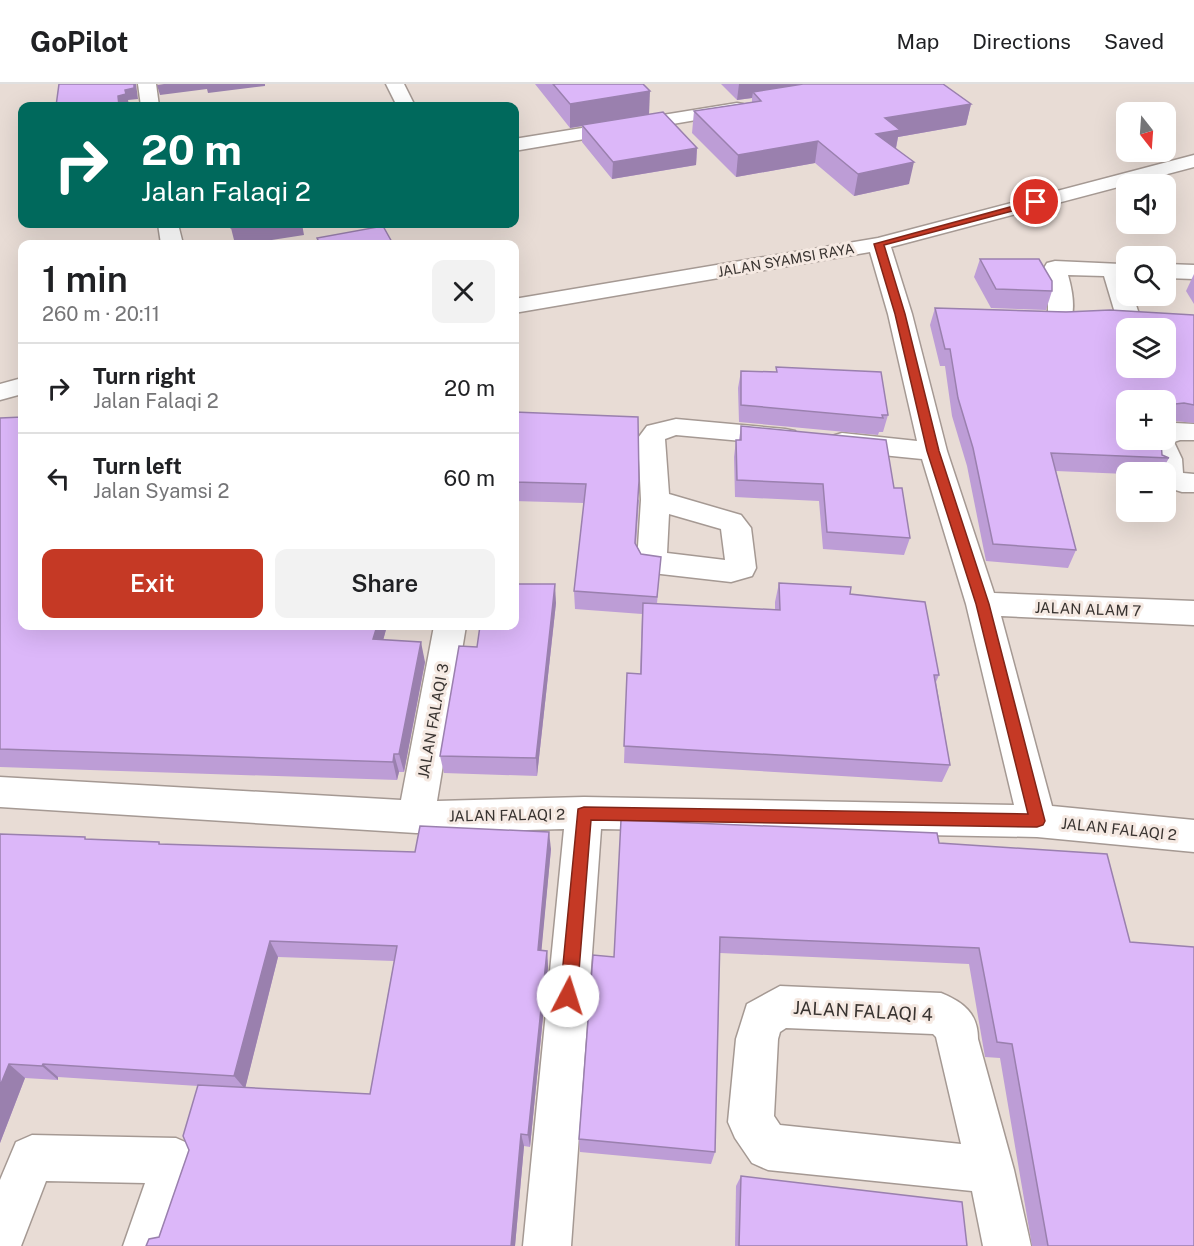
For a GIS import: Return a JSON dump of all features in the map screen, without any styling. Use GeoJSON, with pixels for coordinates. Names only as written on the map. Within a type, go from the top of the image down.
{"type":"FeatureCollection","features":[{"type":"Feature","properties":{"kind":"street"},"geometry":{"type":"LineString","coordinates":[[147,84],[149,102]]}},
{"type":"Feature","properties":{"kind":"street"},"geometry":{"type":"LineString","coordinates":[[395,84],[404,102]]}},
{"type":"Feature","properties":{"kind":"street"},"geometry":{"type":"LineString","coordinates":[[519,144],[757,105]]}},
{"type":"Feature","properties":{"kind":"street","name":"JALAN SYAMSI RAYA"},"geometry":{"type":"LineString","coordinates":[[519,305],[879,244],[1194,161]]}},
{"type":"Feature","properties":{"kind":"street"},"geometry":{"type":"LineString","coordinates":[[879,244],[911,314],[933,451],[982,604],[1037,821]]}},
{"type":"Feature","properties":{"kind":"street"},"geometry":{"type":"LineString","coordinates":[[1055,268],[1120,269],[1128,317],[1110,321],[1048,319],[1060,288],[1055,268]]}},
{"type":"Feature","properties":{"kind":"street"},"geometry":{"type":"LineString","coordinates":[[1176,271],[1194,272]]}},
{"type":"Feature","properties":{"kind":"street"},"geometry":{"type":"LineString","coordinates":[[655,501],[651,438],[656,432],[676,427],[933,451]]}},
{"type":"Feature","properties":{"kind":"street"},"geometry":{"type":"LineString","coordinates":[[1176,431],[1194,432]]}},
{"type":"Feature","properties":{"kind":"street"},"geometry":{"type":"LineString","coordinates":[[1164,450],[1168,459],[1170,478],[1182,483],[1194,483]]}},
{"type":"Feature","properties":{"kind":"street","name":"JALAN ALAM 7"},"geometry":{"type":"LineString","coordinates":[[982,604],[1192,617]]}},
{"type":"Feature","properties":{"kind":"street","name":"JALAN FALAQI 3"},"geometry":{"type":"LineString","coordinates":[[416,817],[449,630]]}},
{"type":"Feature","properties":{"kind":"street","name":"JALAN FALAQI 2"},"geometry":{"type":"LineString","coordinates":[[0,792],[416,817],[584,813],[1037,821],[1194,836]]}},
{"type":"Feature","properties":{"kind":"street"},"geometry":{"type":"LineString","coordinates":[[547,1246],[584,813]]}},
{"type":"Feature","properties":{"kind":"street","name":"JALAN FALAQI 4"},"geometry":{"type":"LineString","coordinates":[[991,1170],[768,1147],[751,1122],[757,1039],[762,1019],[780,1008],[941,1014],[957,1027],[957,1039],[991,1170],[1007,1246]]}},
{"type":"Feature","properties":{"kind":"street"},"geometry":{"type":"LineString","coordinates":[[0,1238],[32,1158],[176,1161],[147,1246]]}},
{"type":"Feature","properties":{"kind":"building"},"geometry":{"type":"Polygon","coordinates":[[[59,84],[134,84],[134,88],[125,90],[126,94],[118,96],[119,102],[57,102],[59,84]]]}},
{"type":"Feature","properties":{"kind":"building"},"geometry":{"type":"Polygon","coordinates":[[[553,84],[643,84],[650,91],[570,104],[553,84]]]}},
{"type":"Feature","properties":{"kind":"building"},"geometry":{"type":"Polygon","coordinates":[[[803,84],[943,84],[971,104],[885,118],[900,130],[876,134],[914,162],[858,174],[818,141],[738,155],[694,111],[761,101],[753,92],[803,84]]]}},
{"type":"Feature","properties":{"kind":"building"},"geometry":{"type":"Polygon","coordinates":[[[663,112],[697,148],[613,162],[582,125],[663,112]]]}},
{"type":"Feature","properties":{"kind":"building"},"geometry":{"type":"Polygon","coordinates":[[[384,228],[391,240],[318,240],[317,238],[384,228]]]}},
{"type":"Feature","properties":{"kind":"building"},"geometry":{"type":"Polygon","coordinates":[[[980,259],[1039,259],[1052,281],[1052,291],[996,289],[980,259]]]}},
{"type":"Feature","properties":{"kind":"building"},"geometry":{"type":"Polygon","coordinates":[[[935,308],[1066,312],[1110,310],[1194,315],[1194,405],[1176,404],[1176,390],[1116,390],[1116,450],[1162,450],[1162,455],[1169,458],[1051,453],[1076,550],[993,544],[973,448],[958,398],[950,349],[945,349],[935,308]]]}},
{"type":"Feature","properties":{"kind":"building"},"geometry":{"type":"Polygon","coordinates":[[[776,367],[881,372],[888,415],[882,415],[883,418],[741,405],[741,371],[777,372],[776,367]]]}},
{"type":"Feature","properties":{"kind":"building"},"geometry":{"type":"Polygon","coordinates":[[[519,412],[638,417],[639,481],[635,543],[641,554],[661,557],[657,597],[574,591],[586,484],[519,482],[519,412]]]}},
{"type":"Feature","properties":{"kind":"building"},"geometry":{"type":"Polygon","coordinates":[[[18,417],[18,630],[376,630],[373,639],[421,642],[399,754],[394,754],[393,762],[0,749],[0,418],[18,417]]]}},
{"type":"Feature","properties":{"kind":"building"},"geometry":{"type":"Polygon","coordinates":[[[741,426],[886,440],[894,488],[902,488],[910,538],[827,532],[823,484],[737,480],[736,440],[741,440],[741,426]]]}},
{"type":"Feature","properties":{"kind":"building"},"geometry":{"type":"Polygon","coordinates":[[[779,583],[851,587],[850,594],[925,602],[939,675],[934,675],[950,765],[624,746],[627,673],[641,674],[643,603],[780,610],[779,583]]]}},
{"type":"Feature","properties":{"kind":"building"},"geometry":{"type":"Polygon","coordinates":[[[519,584],[555,584],[536,758],[440,756],[459,646],[477,647],[479,630],[519,630],[519,584]]]}},
{"type":"Feature","properties":{"kind":"building"},"geometry":{"type":"Polygon","coordinates":[[[621,820],[937,833],[939,843],[1107,854],[1130,942],[1194,947],[1194,1246],[1048,1246],[1012,1044],[997,1042],[979,948],[720,937],[715,1152],[579,1139],[593,955],[614,957],[621,820]]]}},
{"type":"Feature","properties":{"kind":"building"},"geometry":{"type":"Polygon","coordinates":[[[420,826],[549,832],[538,950],[547,951],[528,1135],[521,1134],[511,1246],[146,1246],[149,1239],[159,1237],[189,1150],[183,1136],[198,1085],[370,1094],[397,946],[270,941],[234,1076],[43,1064],[42,1066],[9,1064],[0,1086],[0,834],[85,837],[85,839],[159,842],[159,844],[415,852],[420,826]]]}},
{"type":"Feature","properties":{"kind":"building"},"geometry":{"type":"Polygon","coordinates":[[[741,1176],[962,1202],[967,1246],[739,1246],[741,1176]]]}},
{"type":"Feature","properties":{"kind":"route"},"geometry":{"type":"LineString","coordinates":[[568,996],[584,813],[1037,821],[982,604],[933,451],[900,314],[879,244],[1036,202]]}}]}
